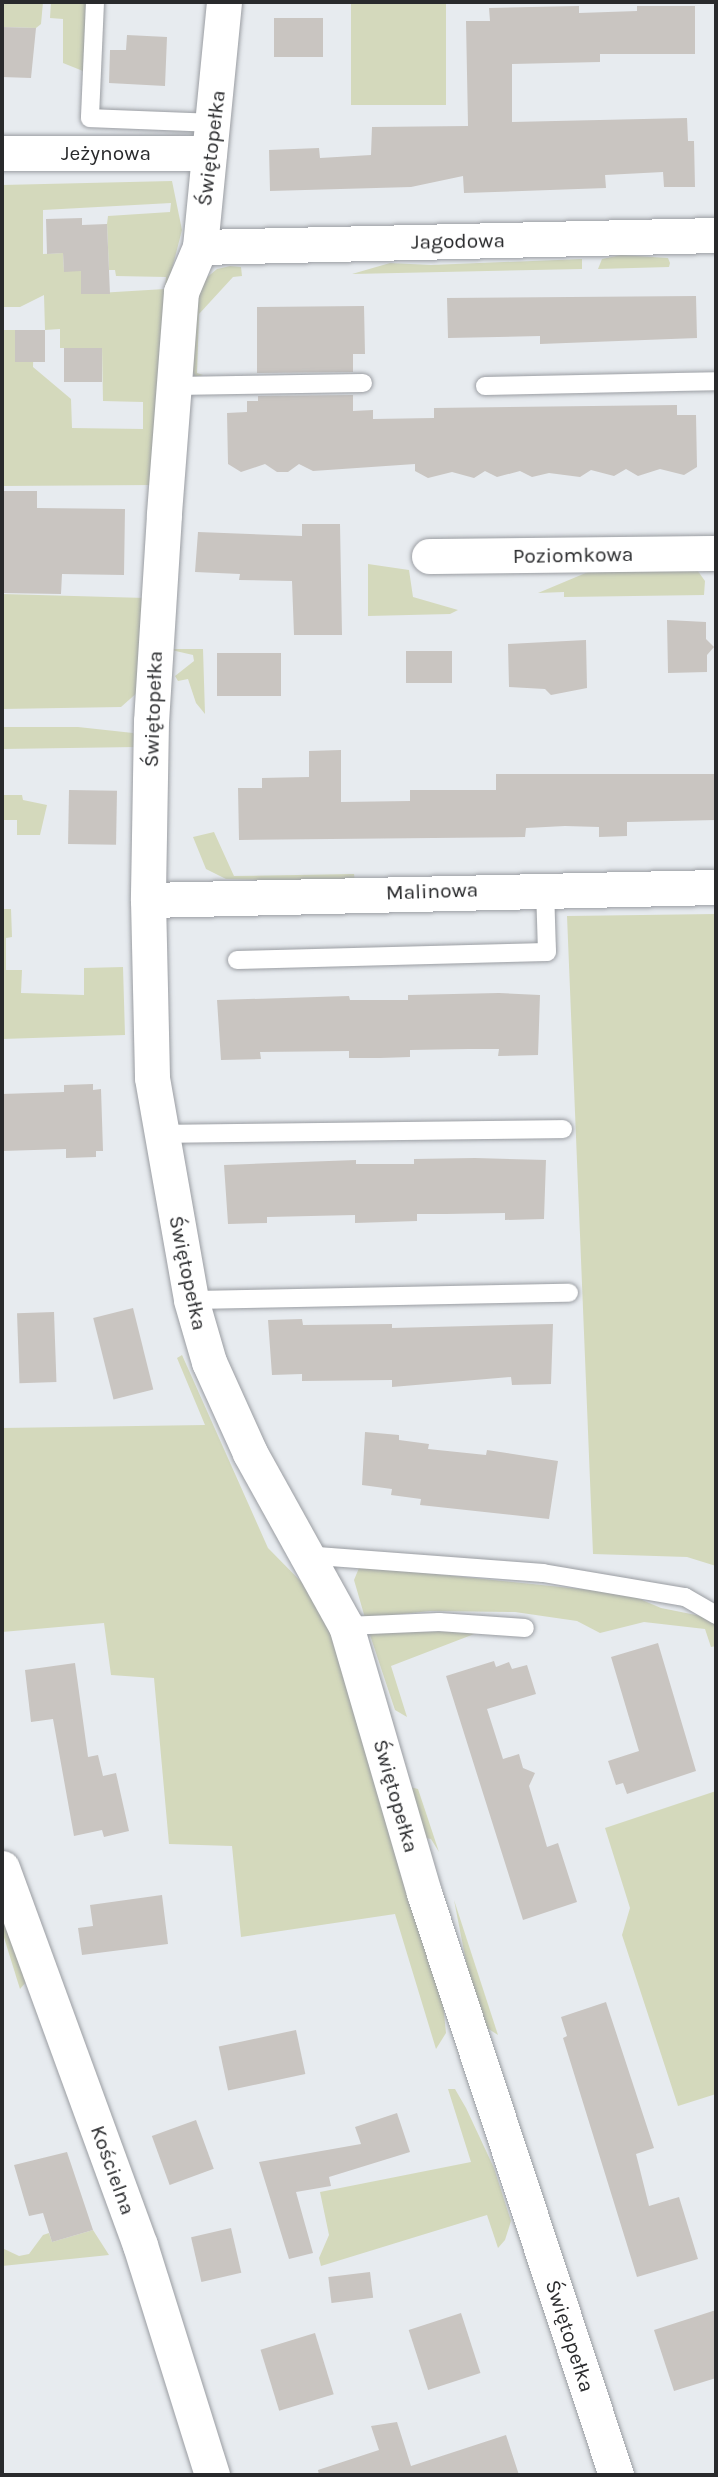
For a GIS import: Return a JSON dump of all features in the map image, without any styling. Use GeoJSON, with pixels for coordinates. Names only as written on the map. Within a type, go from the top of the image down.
{"type":"FeatureCollection","features":[{"type":"Feature","properties":{"kind":"street","name":"Świętopełka"},"geometry":{"type":"LineString","coordinates":[[224,2],[200,247],[181,292],[151,721],[149,1045],[162,1134],[191,1300],[209,1362],[303,1555],[346,1626],[424,1893],[616,2475]]}},
{"type":"Feature","properties":{"kind":"street","name":"Jeżynowa"},"geometry":{"type":"LineString","coordinates":[[2,153],[211,138]]}},
{"type":"Feature","properties":{"kind":"street","name":"Jagodowa"},"geometry":{"type":"LineString","coordinates":[[200,247],[716,236]]}},
{"type":"Feature","properties":{"kind":"street","name":"Poziomkowa"},"geometry":{"type":"LineString","coordinates":[[429,556],[716,553]]}},
{"type":"Feature","properties":{"kind":"street","name":"Malinowa"},"geometry":{"type":"LineString","coordinates":[[148,900],[545,888],[716,887]]}},
{"type":"Feature","properties":{"kind":"street","name":"Kościelna"},"geometry":{"type":"LineString","coordinates":[[2,1868],[140,2245],[212,2475]]}},
{"type":"Feature","properties":{"kind":"lane"},"geometry":{"type":"LineString","coordinates":[[95,2],[90,118],[211,138]]}},
{"type":"Feature","properties":{"kind":"lane"},"geometry":{"type":"LineString","coordinates":[[485,386],[716,381]]}},
{"type":"Feature","properties":{"kind":"lane"},"geometry":{"type":"LineString","coordinates":[[175,386],[363,383]]}},
{"type":"Feature","properties":{"kind":"lane"},"geometry":{"type":"LineString","coordinates":[[237,960],[547,952],[545,888]]}},
{"type":"Feature","properties":{"kind":"lane"},"geometry":{"type":"LineString","coordinates":[[162,1134],[563,1129]]}},
{"type":"Feature","properties":{"kind":"lane"},"geometry":{"type":"LineString","coordinates":[[191,1300],[569,1293]]}},
{"type":"Feature","properties":{"kind":"lane"},"geometry":{"type":"LineString","coordinates":[[303,1555],[543,1573],[695,1600],[716,1615]]}},
{"type":"Feature","properties":{"kind":"lane"},"geometry":{"type":"LineString","coordinates":[[346,1626],[439,1622],[525,1628]]}},
{"type":"Feature","properties":{"kind":"green space"},"geometry":{"type":"Polygon","coordinates":[[[2,2],[43,2],[41,24],[36,28],[2,27],[2,2]]]}},
{"type":"Feature","properties":{"kind":"green space"},"geometry":{"type":"Polygon","coordinates":[[[51,2],[86,2],[83,71],[63,63],[63,19],[50,18],[51,2]]]}},
{"type":"Feature","properties":{"kind":"green space"},"geometry":{"type":"Polygon","coordinates":[[[351,2],[446,2],[446,105],[351,105],[351,2]]]}},
{"type":"Feature","properties":{"kind":"green space"},"geometry":{"type":"Polygon","coordinates":[[[172,181],[182,230],[172,269],[154,485],[2,486],[2,330],[34,330],[33,367],[71,399],[72,428],[143,429],[143,402],[103,401],[102,348],[60,348],[60,329],[45,330],[44,295],[20,307],[2,307],[2,185],[172,181]],[[171,203],[43,210],[43,254],[63,253],[64,271],[81,271],[82,294],[165,289],[166,277],[116,276],[115,270],[109,270],[107,224],[108,216],[170,212],[171,203]]]}},
{"type":"Feature","properties":{"kind":"green space"},"geometry":{"type":"Polygon","coordinates":[[[621,255],[668,258],[670,263],[669,267],[598,269],[602,259],[621,255]]]}},
{"type":"Feature","properties":{"kind":"green space"},"geometry":{"type":"Polygon","coordinates":[[[582,259],[582,269],[352,274],[390,263],[431,265],[582,259]]]}},
{"type":"Feature","properties":{"kind":"green space"},"geometry":{"type":"Polygon","coordinates":[[[241,267],[242,276],[233,277],[199,314],[197,373],[203,375],[195,377],[190,367],[199,284],[217,269],[241,267]]]}},
{"type":"Feature","properties":{"kind":"green space"},"geometry":{"type":"Polygon","coordinates":[[[368,564],[409,570],[413,597],[458,610],[450,614],[368,616],[368,564]]]}},
{"type":"Feature","properties":{"kind":"green space"},"geometry":{"type":"Polygon","coordinates":[[[695,567],[705,581],[704,595],[564,597],[564,592],[538,593],[588,572],[695,567]]]}},
{"type":"Feature","properties":{"kind":"green space"},"geometry":{"type":"Polygon","coordinates":[[[2,594],[146,598],[139,691],[121,707],[2,709],[2,594]]]}},
{"type":"Feature","properties":{"kind":"green space"},"geometry":{"type":"Polygon","coordinates":[[[167,649],[203,649],[205,714],[196,703],[188,679],[178,681],[175,676],[194,661],[193,655],[167,649]]]}},
{"type":"Feature","properties":{"kind":"green space"},"geometry":{"type":"Polygon","coordinates":[[[2,727],[78,727],[133,733],[140,739],[136,747],[2,749],[2,727]]]}},
{"type":"Feature","properties":{"kind":"green space"},"geometry":{"type":"Polygon","coordinates":[[[2,795],[22,795],[23,800],[47,805],[40,835],[17,835],[17,820],[2,820],[2,795]]]}},
{"type":"Feature","properties":{"kind":"green space"},"geometry":{"type":"Polygon","coordinates":[[[214,832],[234,876],[354,874],[355,882],[226,879],[206,869],[193,837],[214,832]]]}},
{"type":"Feature","properties":{"kind":"green space"},"geometry":{"type":"Polygon","coordinates":[[[2,885],[4,909],[11,909],[12,937],[6,938],[6,970],[22,970],[21,993],[84,995],[84,968],[123,967],[125,1035],[2,1039],[2,885]]]}},
{"type":"Feature","properties":{"kind":"green space"},"geometry":{"type":"Polygon","coordinates":[[[716,914],[716,1566],[687,1557],[593,1554],[567,916],[716,914]]]}},
{"type":"Feature","properties":{"kind":"green space"},"geometry":{"type":"Polygon","coordinates":[[[182,1355],[268,1548],[327,1608],[443,2003],[446,2033],[436,2049],[395,1914],[241,1937],[232,1846],[169,1844],[154,1678],[111,1675],[104,1623],[2,1632],[2,1428],[205,1425],[177,1358],[182,1355]]]}},
{"type":"Feature","properties":{"kind":"green space"},"geometry":{"type":"Polygon","coordinates":[[[359,1568],[628,1594],[661,1608],[716,1619],[716,1646],[711,1647],[705,1629],[644,1622],[600,1633],[577,1621],[515,1612],[430,1611],[365,1618],[354,1580],[359,1568]]]}},
{"type":"Feature","properties":{"kind":"green space"},"geometry":{"type":"Polygon","coordinates":[[[482,1631],[391,1666],[407,1717],[395,1710],[369,1632],[482,1631]]]}},
{"type":"Feature","properties":{"kind":"green space"},"geometry":{"type":"Polygon","coordinates":[[[410,1787],[418,1789],[439,1852],[431,1839],[426,1838],[410,1787]]]}},
{"type":"Feature","properties":{"kind":"green space"},"geometry":{"type":"Polygon","coordinates":[[[716,1791],[716,2094],[678,2106],[622,1935],[630,1908],[605,1828],[716,1791]]]}},
{"type":"Feature","properties":{"kind":"green space"},"geometry":{"type":"Polygon","coordinates":[[[454,1900],[498,2035],[484,2026],[473,1997],[454,1900]]]}},
{"type":"Feature","properties":{"kind":"green space"},"geometry":{"type":"Polygon","coordinates":[[[2,1909],[26,1982],[20,1989],[2,1931],[2,1909]]]}},
{"type":"Feature","properties":{"kind":"green space"},"geometry":{"type":"Polygon","coordinates":[[[448,2089],[455,2089],[494,2168],[511,2221],[505,2240],[498,2248],[487,2215],[321,2266],[319,2258],[329,2235],[320,2192],[471,2162],[448,2089]]]}},
{"type":"Feature","properties":{"kind":"green space"},"geometry":{"type":"Polygon","coordinates":[[[93,2230],[109,2255],[2,2266],[2,2248],[19,2256],[29,2254],[43,2235],[49,2233],[52,2242],[93,2230]]]}},
{"type":"Feature","properties":{"kind":"building"},"geometry":{"type":"Polygon","coordinates":[[[579,6],[579,13],[637,11],[637,6],[695,6],[695,54],[600,54],[600,62],[512,64],[512,122],[687,118],[688,141],[694,141],[695,187],[664,187],[663,172],[605,175],[606,188],[464,193],[463,176],[411,187],[270,191],[269,150],[319,148],[320,158],[371,155],[372,127],[468,126],[466,21],[490,21],[489,8],[579,6]]]}},
{"type":"Feature","properties":{"kind":"building"},"geometry":{"type":"Polygon","coordinates":[[[274,18],[323,18],[323,57],[274,57],[274,18]]]}},
{"type":"Feature","properties":{"kind":"building"},"geometry":{"type":"Polygon","coordinates":[[[2,27],[36,28],[31,78],[2,77],[2,27]]]}},
{"type":"Feature","properties":{"kind":"building"},"geometry":{"type":"Polygon","coordinates":[[[127,35],[167,37],[165,86],[109,83],[110,50],[126,50],[127,35]]]}},
{"type":"Feature","properties":{"kind":"building"},"geometry":{"type":"Polygon","coordinates":[[[82,218],[82,225],[107,224],[110,294],[81,294],[81,271],[64,272],[63,253],[47,254],[46,219],[82,218]]]}},
{"type":"Feature","properties":{"kind":"building"},"geometry":{"type":"Polygon","coordinates":[[[696,296],[697,338],[540,344],[540,336],[448,338],[447,298],[696,296]]]}},
{"type":"Feature","properties":{"kind":"building"},"geometry":{"type":"Polygon","coordinates":[[[364,306],[365,354],[353,354],[353,372],[257,373],[257,307],[364,306]]]}},
{"type":"Feature","properties":{"kind":"building"},"geometry":{"type":"Polygon","coordinates":[[[15,330],[45,330],[45,362],[15,362],[15,330]]]}},
{"type":"Feature","properties":{"kind":"building"},"geometry":{"type":"Polygon","coordinates":[[[64,348],[102,348],[102,382],[64,382],[64,348]]]}},
{"type":"Feature","properties":{"kind":"building"},"geometry":{"type":"Polygon","coordinates":[[[353,395],[353,411],[373,410],[373,419],[434,418],[434,408],[677,405],[677,415],[696,415],[697,467],[684,475],[660,469],[638,476],[626,469],[614,476],[591,470],[580,477],[549,473],[532,477],[520,471],[497,477],[485,471],[474,478],[452,472],[428,478],[415,471],[415,464],[313,471],[299,464],[288,472],[277,472],[265,464],[241,472],[228,464],[227,413],[247,412],[247,401],[258,401],[258,396],[353,395]]]}},
{"type":"Feature","properties":{"kind":"building"},"geometry":{"type":"Polygon","coordinates":[[[2,491],[37,491],[37,508],[125,509],[124,575],[62,574],[61,594],[2,593],[2,491]]]}},
{"type":"Feature","properties":{"kind":"building"},"geometry":{"type":"Polygon","coordinates":[[[302,524],[340,524],[342,635],[294,635],[292,581],[239,580],[240,574],[195,572],[198,532],[302,536],[302,524]]]}},
{"type":"Feature","properties":{"kind":"building"},"geometry":{"type":"Polygon","coordinates":[[[667,620],[706,622],[706,639],[714,647],[707,655],[707,672],[668,673],[667,620]]]}},
{"type":"Feature","properties":{"kind":"building"},"geometry":{"type":"Polygon","coordinates":[[[586,640],[587,688],[551,695],[545,689],[509,687],[508,644],[586,640]]]}},
{"type":"Feature","properties":{"kind":"building"},"geometry":{"type":"Polygon","coordinates":[[[406,651],[452,651],[452,683],[406,683],[406,651]]]}},
{"type":"Feature","properties":{"kind":"building"},"geometry":{"type":"Polygon","coordinates":[[[217,653],[281,653],[281,696],[217,696],[217,653]]]}},
{"type":"Feature","properties":{"kind":"building"},"geometry":{"type":"Polygon","coordinates":[[[341,750],[341,802],[410,801],[410,790],[496,790],[496,774],[715,774],[716,820],[627,822],[627,836],[599,837],[599,827],[565,826],[526,828],[525,837],[239,840],[238,788],[262,788],[262,778],[309,777],[309,751],[341,750]]]}},
{"type":"Feature","properties":{"kind":"building"},"geometry":{"type":"Polygon","coordinates":[[[69,790],[117,791],[116,845],[68,844],[69,790]]]}},
{"type":"Feature","properties":{"kind":"building"},"geometry":{"type":"Polygon","coordinates":[[[408,995],[540,995],[538,1055],[498,1056],[499,1049],[410,1050],[410,1057],[380,1058],[349,1058],[349,1051],[260,1052],[261,1059],[221,1060],[217,1000],[349,996],[350,1000],[408,1000],[408,995]]]}},
{"type":"Feature","properties":{"kind":"building"},"geometry":{"type":"Polygon","coordinates":[[[93,1084],[93,1090],[101,1089],[103,1151],[96,1151],[96,1157],[66,1158],[66,1149],[2,1151],[2,1094],[64,1092],[64,1085],[93,1084]]]}},
{"type":"Feature","properties":{"kind":"building"},"geometry":{"type":"Polygon","coordinates":[[[414,1159],[546,1160],[544,1219],[505,1220],[505,1213],[417,1214],[417,1221],[355,1223],[355,1215],[267,1217],[267,1223],[228,1224],[224,1165],[356,1160],[356,1164],[414,1164],[414,1159]]]}},
{"type":"Feature","properties":{"kind":"building"},"geometry":{"type":"Polygon","coordinates":[[[133,1308],[153,1390],[114,1399],[93,1318],[133,1308]]]}},
{"type":"Feature","properties":{"kind":"building"},"geometry":{"type":"Polygon","coordinates":[[[54,1312],[56,1382],[19,1383],[17,1313],[54,1312]]]}},
{"type":"Feature","properties":{"kind":"building"},"geometry":{"type":"Polygon","coordinates":[[[302,1319],[303,1325],[392,1324],[392,1328],[553,1324],[551,1384],[512,1385],[511,1377],[392,1387],[392,1380],[302,1381],[302,1374],[272,1375],[268,1320],[302,1319]]]}},
{"type":"Feature","properties":{"kind":"building"},"geometry":{"type":"Polygon","coordinates":[[[365,1432],[399,1435],[399,1440],[429,1444],[428,1449],[486,1455],[487,1450],[558,1461],[549,1519],[420,1505],[421,1499],[391,1495],[392,1489],[362,1485],[365,1432]]]}},
{"type":"Feature","properties":{"kind":"building"},"geometry":{"type":"Polygon","coordinates":[[[658,1643],[696,1771],[627,1794],[623,1783],[616,1785],[608,1761],[639,1751],[611,1657],[658,1643]]]}},
{"type":"Feature","properties":{"kind":"building"},"geometry":{"type":"Polygon","coordinates":[[[494,1661],[496,1667],[509,1662],[512,1669],[527,1665],[536,1694],[487,1709],[503,1759],[519,1754],[523,1768],[535,1773],[529,1786],[547,1847],[558,1843],[577,1902],[523,1920],[446,1676],[494,1661]]]}},
{"type":"Feature","properties":{"kind":"building"},"geometry":{"type":"Polygon","coordinates":[[[75,1663],[88,1757],[98,1755],[103,1776],[116,1773],[129,1831],[104,1837],[102,1830],[74,1836],[53,1719],[31,1722],[25,1670],[75,1663]]]}},
{"type":"Feature","properties":{"kind":"building"},"geometry":{"type":"Polygon","coordinates":[[[162,1895],[168,1944],[82,1955],[78,1928],[93,1926],[90,1905],[162,1895]]]}},
{"type":"Feature","properties":{"kind":"building"},"geometry":{"type":"Polygon","coordinates":[[[606,2002],[654,2148],[636,2154],[649,2206],[679,2197],[698,2259],[637,2277],[563,2038],[567,2036],[561,2017],[606,2002]]]}},
{"type":"Feature","properties":{"kind":"building"},"geometry":{"type":"Polygon","coordinates":[[[296,2030],[305,2074],[228,2090],[219,2046],[296,2030]]]}},
{"type":"Feature","properties":{"kind":"building"},"geometry":{"type":"Polygon","coordinates":[[[397,2113],[410,2152],[329,2177],[331,2186],[296,2192],[313,2253],[289,2259],[259,2162],[361,2144],[355,2127],[397,2113]]]}},
{"type":"Feature","properties":{"kind":"building"},"geometry":{"type":"Polygon","coordinates":[[[196,2120],[214,2169],[170,2185],[152,2136],[196,2120]]]}},
{"type":"Feature","properties":{"kind":"building"},"geometry":{"type":"Polygon","coordinates":[[[67,2152],[93,2230],[52,2242],[43,2213],[29,2216],[14,2165],[67,2152]]]}},
{"type":"Feature","properties":{"kind":"building"},"geometry":{"type":"Polygon","coordinates":[[[231,2228],[241,2273],[201,2282],[191,2237],[231,2228]]]}},
{"type":"Feature","properties":{"kind":"building"},"geometry":{"type":"Polygon","coordinates":[[[370,2272],[373,2298],[331,2303],[328,2277],[370,2272]]]}},
{"type":"Feature","properties":{"kind":"building"},"geometry":{"type":"Polygon","coordinates":[[[716,2310],[716,2378],[674,2391],[654,2330],[716,2310]]]}},
{"type":"Feature","properties":{"kind":"building"},"geometry":{"type":"Polygon","coordinates":[[[461,2313],[480,2373],[428,2390],[409,2330],[461,2313]]]}},
{"type":"Feature","properties":{"kind":"building"},"geometry":{"type":"Polygon","coordinates":[[[315,2333],[334,2394],[279,2411],[260,2350],[315,2333]]]}},
{"type":"Feature","properties":{"kind":"building"},"geometry":{"type":"Polygon","coordinates":[[[397,2422],[411,2466],[506,2435],[519,2475],[319,2475],[318,2470],[379,2450],[371,2426],[397,2422]]]}}]}
